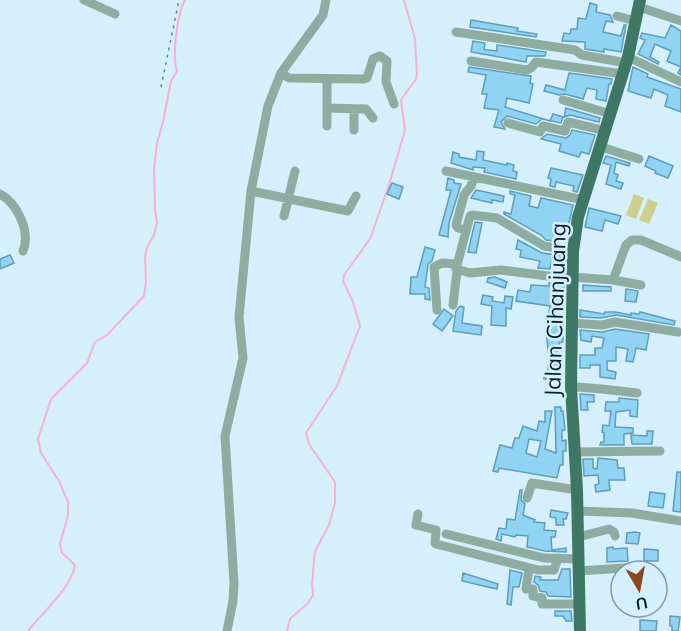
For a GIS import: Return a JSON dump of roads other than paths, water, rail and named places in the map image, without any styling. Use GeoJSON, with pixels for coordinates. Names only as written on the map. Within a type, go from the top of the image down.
{"type":"FeatureCollection","features":[{"type":"Feature","properties":{"kind":"main road","name":"Jalan Cihanjuang"},"geometry":{"type":"LineString","coordinates":[[580,631],[578,511],[571,387],[573,251],[578,217],[625,68],[639,4]]}},
{"type":"Feature","properties":{"kind":"street"},"geometry":{"type":"LineString","coordinates":[[84,0],[115,14]]}},
{"type":"Feature","properties":{"kind":"street"},"geometry":{"type":"LineString","coordinates":[[227,631],[234,583],[225,436],[242,364],[239,317],[248,244],[251,190],[268,106],[280,73],[323,15],[326,0]]}},
{"type":"Feature","properties":{"kind":"street"},"geometry":{"type":"LineString","coordinates":[[639,4],[681,21]]}},
{"type":"Feature","properties":{"kind":"street"},"geometry":{"type":"LineString","coordinates":[[617,16],[636,21]]}},
{"type":"Feature","properties":{"kind":"street"},"geometry":{"type":"LineString","coordinates":[[456,32],[575,50],[582,55],[625,68],[681,82]]}},
{"type":"Feature","properties":{"kind":"street"},"geometry":{"type":"LineString","coordinates":[[280,73],[289,78],[364,79],[367,78],[373,59],[384,57],[387,61],[387,82],[394,104]]}},
{"type":"Feature","properties":{"kind":"street"},"geometry":{"type":"LineString","coordinates":[[471,62],[527,70],[536,62],[625,68]]}},
{"type":"Feature","properties":{"kind":"street"},"geometry":{"type":"LineString","coordinates":[[583,72],[625,68]]}},
{"type":"Feature","properties":{"kind":"street"},"geometry":{"type":"LineString","coordinates":[[327,80],[327,126]]}},
{"type":"Feature","properties":{"kind":"street"},"geometry":{"type":"LineString","coordinates":[[563,100],[611,114]]}},
{"type":"Feature","properties":{"kind":"street"},"geometry":{"type":"LineString","coordinates":[[327,108],[366,109],[373,118]]}},
{"type":"Feature","properties":{"kind":"street"},"geometry":{"type":"LineString","coordinates":[[354,109],[354,130]]}},
{"type":"Feature","properties":{"kind":"street"},"geometry":{"type":"LineString","coordinates":[[508,123],[540,132],[543,126],[565,131],[568,122],[606,131]]}},
{"type":"Feature","properties":{"kind":"street"},"geometry":{"type":"LineString","coordinates":[[601,147],[639,159]]}},
{"type":"Feature","properties":{"kind":"street"},"geometry":{"type":"LineString","coordinates":[[284,216],[295,171]]}},
{"type":"Feature","properties":{"kind":"street"},"geometry":{"type":"LineString","coordinates":[[446,171],[584,200]]}},
{"type":"Feature","properties":{"kind":"street"},"geometry":{"type":"LineString","coordinates":[[465,230],[456,225],[464,195],[474,177]]}},
{"type":"Feature","properties":{"kind":"street"},"geometry":{"type":"LineString","coordinates":[[251,190],[348,211],[356,196]]}},
{"type":"Feature","properties":{"kind":"street"},"geometry":{"type":"LineString","coordinates":[[0,194],[10,200],[21,220],[26,241],[24,251]]}},
{"type":"Feature","properties":{"kind":"street"},"geometry":{"type":"LineString","coordinates":[[453,305],[457,268],[470,216],[478,214],[497,218],[544,246],[573,251]]}},
{"type":"Feature","properties":{"kind":"street"},"geometry":{"type":"LineString","coordinates":[[613,280],[626,245],[632,240],[641,240],[681,258]]}},
{"type":"Feature","properties":{"kind":"street"},"geometry":{"type":"LineString","coordinates":[[437,310],[434,267],[437,264],[475,273],[501,270],[613,280],[641,285]]}},
{"type":"Feature","properties":{"kind":"street"},"geometry":{"type":"LineString","coordinates":[[571,323],[602,325],[615,322],[678,332]]}},
{"type":"Feature","properties":{"kind":"street"},"geometry":{"type":"LineString","coordinates":[[571,387],[638,393]]}},
{"type":"Feature","properties":{"kind":"street"},"geometry":{"type":"LineString","coordinates":[[574,452],[660,451]]}},
{"type":"Feature","properties":{"kind":"street"},"geometry":{"type":"LineString","coordinates":[[527,498],[532,483],[577,490]]}},
{"type":"Feature","properties":{"kind":"street"},"geometry":{"type":"LineString","coordinates":[[578,511],[632,513],[681,521]]}},
{"type":"Feature","properties":{"kind":"street"},"geometry":{"type":"LineString","coordinates":[[418,514],[416,525],[436,530],[436,544],[529,568],[554,570],[558,558]]}},
{"type":"Feature","properties":{"kind":"street"},"geometry":{"type":"LineString","coordinates":[[578,537],[609,529],[614,532],[615,536]]}},
{"type":"Feature","properties":{"kind":"street"},"geometry":{"type":"LineString","coordinates":[[446,534],[544,558],[558,558],[579,565],[609,566]]}},
{"type":"Feature","properties":{"kind":"street"},"geometry":{"type":"LineString","coordinates":[[529,568],[526,588],[534,590],[533,596],[542,598],[542,604],[580,604]]}},
{"type":"Feature","properties":{"kind":"waterway"},"geometry":{"type":"LineString","coordinates":[[28,631],[63,591],[75,565],[62,553],[60,544],[68,515],[68,502],[59,481],[41,453],[38,439],[51,399],[87,363],[95,342],[107,335],[144,296],[145,257],[157,223],[154,170],[157,143],[171,81],[177,71],[176,35],[185,0]]}},
{"type":"Feature","properties":{"kind":"waterway"},"geometry":{"type":"LineString","coordinates":[[287,631],[290,619],[308,603],[313,595],[315,551],[329,525],[335,503],[335,482],[309,444],[306,433],[337,386],[360,326],[353,302],[343,281],[344,275],[370,239],[405,130],[401,100],[417,74],[415,39],[404,0]]}}]}
